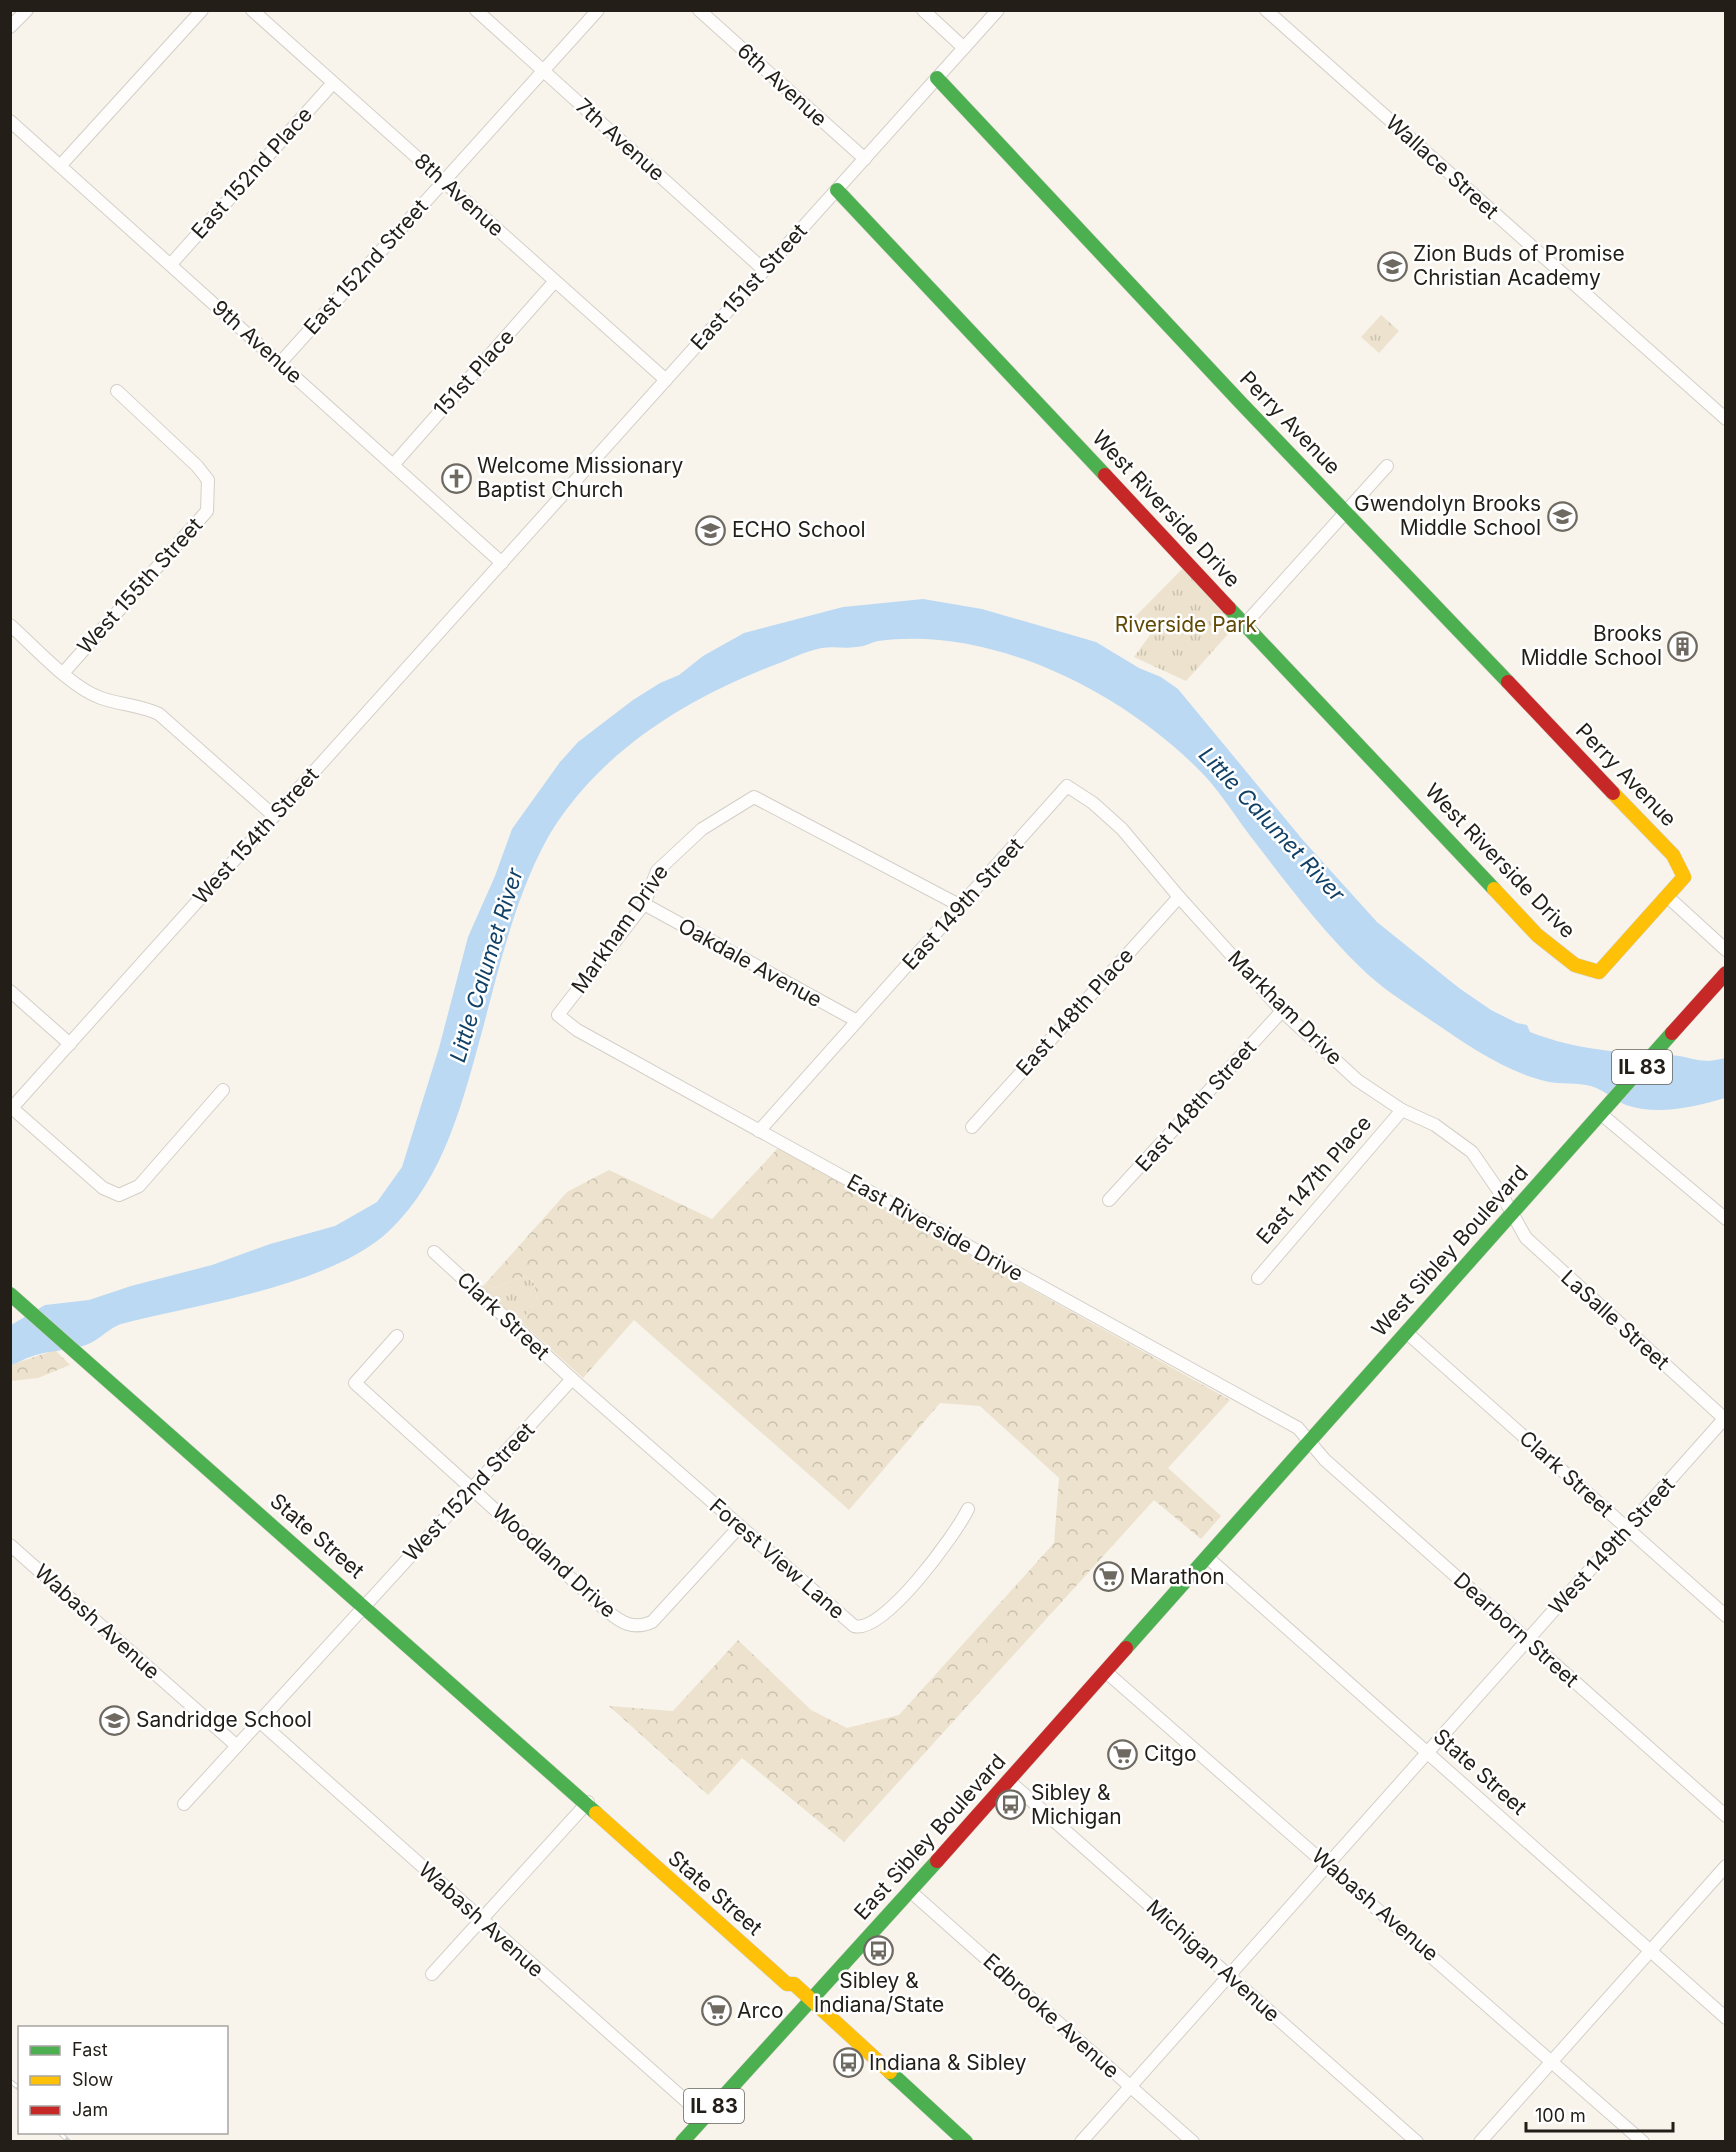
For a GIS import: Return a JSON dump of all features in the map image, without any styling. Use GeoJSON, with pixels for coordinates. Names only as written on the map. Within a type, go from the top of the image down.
{"type":"FeatureCollection","features":[{"type":"Feature","properties":{"kind":"main road","name":"Perry Avenue"},"geometry":{"type":"LineString","coordinates":[[937,78],[1673,855],[1684,877],[1668,897]]}},
{"type":"Feature","properties":{"kind":"main road","name":"West Riverside Drive"},"geometry":{"type":"LineString","coordinates":[[837,190],[1538,935],[1575,964],[1599,972],[1668,897]]}},
{"type":"Feature","properties":{"kind":"main road","name":"West Sibley Boulevard"},"geometry":{"type":"LineString","coordinates":[[1207,1557],[1725,973]]}},
{"type":"Feature","properties":{"kind":"main road","name":"State Street"},"geometry":{"type":"LineString","coordinates":[[10,1294],[592,1806],[597,1816],[695,1904],[787,1984],[794,1981],[811,2000],[966,2142]]}},
{"type":"Feature","properties":{"kind":"main road","name":"East Sibley Boulevard"},"geometry":{"type":"LineString","coordinates":[[682,2142],[910,1891],[1207,1557]]}},
{"type":"Feature","properties":{"kind":"street"},"geometry":{"type":"LineString","coordinates":[[10,27],[27,10]]}},
{"type":"Feature","properties":{"kind":"street"},"geometry":{"type":"LineString","coordinates":[[60,166],[202,10]]}},
{"type":"Feature","properties":{"kind":"street","name":"8th Avenue"},"geometry":{"type":"LineString","coordinates":[[252,10],[666,380]]}},
{"type":"Feature","properties":{"kind":"street","name":"7th Avenue"},"geometry":{"type":"LineString","coordinates":[[476,10],[764,270]]}},
{"type":"Feature","properties":{"kind":"street","name":"East 152nd Street"},"geometry":{"type":"LineString","coordinates":[[280,363],[598,10]]}},
{"type":"Feature","properties":{"kind":"street","name":"6th Avenue"},"geometry":{"type":"LineString","coordinates":[[699,10],[865,159]]}},
{"type":"Feature","properties":{"kind":"street"},"geometry":{"type":"LineString","coordinates":[[922,10],[964,48]]}},
{"type":"Feature","properties":{"kind":"street","name":"East 151st Street"},"geometry":{"type":"LineString","coordinates":[[501,563],[998,10]]}},
{"type":"Feature","properties":{"kind":"street","name":"Wallace Street"},"geometry":{"type":"LineString","coordinates":[[1266,10],[1725,419]]}},
{"type":"Feature","properties":{"kind":"street","name":"East 152nd Place"},"geometry":{"type":"LineString","coordinates":[[171,264],[333,83]]}},
{"type":"Feature","properties":{"kind":"street","name":"9th Avenue"},"geometry":{"type":"LineString","coordinates":[[10,121],[501,563]]}},
{"type":"Feature","properties":{"kind":"street","name":"151st Place"},"geometry":{"type":"LineString","coordinates":[[393,465],[555,281]]}},
{"type":"Feature","properties":{"kind":"street","name":"West 155th Street"},"geometry":{"type":"LineString","coordinates":[[64,672],[207,511],[208,480],[197,466],[117,391]]}},
{"type":"Feature","properties":{"kind":"street"},"geometry":{"type":"LineString","coordinates":[[1245,624],[1387,466]]}},
{"type":"Feature","properties":{"kind":"street","name":"West 154th Street"},"geometry":{"type":"LineString","coordinates":[[11,1109],[501,563]]}},
{"type":"Feature","properties":{"kind":"street"},"geometry":{"type":"LineString","coordinates":[[10,625],[84,689],[102,698],[140,706],[159,714],[274,816]]}},
{"type":"Feature","properties":{"kind":"street","name":"Markham Drive"},"geometry":{"type":"LineString","coordinates":[[1068,786],[1093,803],[1122,829],[1179,897],[1282,1011],[1357,1080],[1402,1110],[1435,1125],[1472,1152],[1512,1214]]}},
{"type":"Feature","properties":{"kind":"street","name":"East 149th Street"},"geometry":{"type":"LineString","coordinates":[[857,1022],[1068,786]]}},
{"type":"Feature","properties":{"kind":"street","name":"Markham Drive"},"geometry":{"type":"LineString","coordinates":[[558,1015],[644,904],[657,871],[702,829],[754,797],[961,906]]}},
{"type":"Feature","properties":{"kind":"street","name":"East 148th Place"},"geometry":{"type":"LineString","coordinates":[[972,1127],[1179,897]]}},
{"type":"Feature","properties":{"kind":"street"},"geometry":{"type":"LineString","coordinates":[[1668,897],[1725,950]]}},
{"type":"Feature","properties":{"kind":"street","name":"Oakdale Avenue"},"geometry":{"type":"LineString","coordinates":[[644,904],[857,1022]]}},
{"type":"Feature","properties":{"kind":"street"},"geometry":{"type":"LineString","coordinates":[[10,991],[70,1044]]}},
{"type":"Feature","properties":{"kind":"street","name":"East 148th Street"},"geometry":{"type":"LineString","coordinates":[[1109,1200],[1282,1011]]}},
{"type":"Feature","properties":{"kind":"street","name":"East Riverside Drive"},"geometry":{"type":"LineString","coordinates":[[558,1015],[577,1030],[1298,1428],[1309,1442]]}},
{"type":"Feature","properties":{"kind":"street"},"geometry":{"type":"LineString","coordinates":[[759,1131],[857,1022]]}},
{"type":"Feature","properties":{"kind":"street"},"geometry":{"type":"LineString","coordinates":[[11,1109],[103,1188],[119,1195],[139,1186],[223,1090]]}},
{"type":"Feature","properties":{"kind":"street","name":"East 147th Place"},"geometry":{"type":"LineString","coordinates":[[1257,1278],[1402,1110]]}},
{"type":"Feature","properties":{"kind":"street"},"geometry":{"type":"LineString","coordinates":[[1604,1111],[1725,1219]]}},
{"type":"Feature","properties":{"kind":"street","name":"LaSalle Street"},"geometry":{"type":"LineString","coordinates":[[1512,1214],[1526,1238],[1725,1420]]}},
{"type":"Feature","properties":{"kind":"street","name":"Clark Street"},"geometry":{"type":"LineString","coordinates":[[434,1252],[573,1379]]}},
{"type":"Feature","properties":{"kind":"street","name":"Clark Street"},"geometry":{"type":"LineString","coordinates":[[1406,1332],[1725,1616]]}},
{"type":"Feature","properties":{"kind":"street"},"geometry":{"type":"LineString","coordinates":[[397,1336],[355,1383],[473,1488]]}},
{"type":"Feature","properties":{"kind":"street","name":"West 152nd Street"},"geometry":{"type":"LineString","coordinates":[[365,1605],[573,1379]]}},
{"type":"Feature","properties":{"kind":"street","name":"Forest View Lane"},"geometry":{"type":"LineString","coordinates":[[573,1379],[846,1621],[861,1628],[879,1619],[905,1593],[943,1550],[968,1509]]}},
{"type":"Feature","properties":{"kind":"street","name":"West 149th Street"},"geometry":{"type":"LineString","coordinates":[[1428,1754],[1725,1420]]}},
{"type":"Feature","properties":{"kind":"street","name":"Dearborn Street"},"geometry":{"type":"LineString","coordinates":[[1309,1442],[1325,1460],[1725,1816]]}},
{"type":"Feature","properties":{"kind":"street","name":"Woodland Drive"},"geometry":{"type":"LineString","coordinates":[[473,1488],[607,1611],[626,1624],[634,1626],[652,1622],[739,1527]]}},
{"type":"Feature","properties":{"kind":"street","name":"Wabash Avenue"},"geometry":{"type":"LineString","coordinates":[[10,1545],[237,1746]]}},
{"type":"Feature","properties":{"kind":"street","name":"State Street"},"geometry":{"type":"LineString","coordinates":[[1207,1557],[1725,2018]]}},
{"type":"Feature","properties":{"kind":"street"},"geometry":{"type":"LineString","coordinates":[[184,1804],[365,1605]]}},
{"type":"Feature","properties":{"kind":"street","name":"Wabash Avenue"},"geometry":{"type":"LineString","coordinates":[[1105,1671],[1643,2142]]}},
{"type":"Feature","properties":{"kind":"street","name":"Wabash Avenue"},"geometry":{"type":"LineString","coordinates":[[259,1721],[704,2117]]}},
{"type":"Feature","properties":{"kind":"street"},"geometry":{"type":"LineString","coordinates":[[1081,2142],[1428,1754]]}},
{"type":"Feature","properties":{"kind":"street","name":"Michigan Avenue"},"geometry":{"type":"LineString","coordinates":[[1008,1780],[1417,2142]]}},
{"type":"Feature","properties":{"kind":"street"},"geometry":{"type":"LineString","coordinates":[[432,1974],[592,1806]]}},
{"type":"Feature","properties":{"kind":"street"},"geometry":{"type":"LineString","coordinates":[[1480,2142],[1725,1866]]}},
{"type":"Feature","properties":{"kind":"street","name":"Edbrooke Avenue"},"geometry":{"type":"LineString","coordinates":[[910,1891],[1193,2142]]}},
{"type":"Feature","properties":{"kind":"green space"},"geometry":{"type":"Polygon","coordinates":[[[1381,315],[1399,331],[1379,353],[1361,337],[1381,315]]]}},
{"type":"Feature","properties":{"kind":"green space","name":"Riverside Park"},"geometry":{"type":"Polygon","coordinates":[[[1184,567],[1237,624],[1186,681],[1134,657],[1150,635],[1133,619],[1184,567]]]}},
{"type":"Feature","properties":{"kind":"green space"},"geometry":{"type":"Polygon","coordinates":[[[778,1148],[1230,1400],[1168,1468],[1221,1516],[1201,1539],[1154,1500],[844,1842],[742,1758],[708,1795],[609,1706],[673,1711],[738,1640],[811,1710],[847,1728],[899,1715],[1054,1543],[1059,1478],[980,1406],[940,1403],[849,1510],[634,1320],[583,1378],[521,1322],[537,1299],[534,1282],[525,1276],[495,1288],[485,1284],[567,1192],[609,1170],[712,1219],[778,1148]]]}},
{"type":"Feature","properties":{"kind":"green space"},"geometry":{"type":"Polygon","coordinates":[[[525,1276],[534,1283],[537,1299],[521,1322],[481,1288],[485,1284],[495,1288],[525,1276]]]}},
{"type":"Feature","properties":{"kind":"green space"},"geometry":{"type":"Polygon","coordinates":[[[55,1350],[70,1365],[38,1378],[11,1381],[11,1365],[55,1350]]]}},
{"type":"Feature","properties":{"kind":"water","name":"Little Calumet River"},"geometry":{"type":"Polygon","coordinates":[[[923,599],[982,609],[1096,642],[1139,668],[1161,677],[1178,689],[1302,839],[1377,922],[1459,988],[1491,1010],[1517,1023],[1527,1025],[1530,1032],[1565,1043],[1599,1050],[1671,1055],[1702,1061],[1725,1058],[1725,1098],[1676,1109],[1638,1108],[1626,1105],[1592,1086],[1552,1082],[1526,1075],[1498,1063],[1471,1047],[1394,996],[1360,967],[1303,904],[1210,781],[1171,744],[1096,692],[1054,671],[1010,655],[966,644],[921,639],[878,641],[852,648],[815,649],[710,694],[654,727],[604,768],[581,791],[561,817],[535,864],[514,918],[468,1083],[450,1137],[424,1187],[389,1231],[364,1250],[334,1266],[300,1279],[226,1300],[120,1325],[86,1345],[37,1355],[11,1365],[11,1325],[45,1305],[89,1300],[131,1286],[212,1265],[270,1244],[335,1226],[377,1202],[402,1167],[439,1048],[468,937],[495,876],[512,829],[560,762],[578,742],[633,700],[660,683],[679,675],[703,656],[744,633],[843,607],[923,599]]]}},
{"type":"Feature","properties":{"kind":"railway"},"geometry":{"type":"LineString","coordinates":[[10,2081],[18,2087]]}},
{"type":"Feature","properties":{"kind":"railway"},"geometry":{"type":"LineString","coordinates":[[61,2134],[69,2142]]}},
{"type":"Feature","properties":{"kind":"traffic: fast"},"geometry":{"type":"LineString","coordinates":[[937,78],[1241,403],[1508,682]]}},
{"type":"Feature","properties":{"kind":"traffic: fast"},"geometry":{"type":"LineString","coordinates":[[837,190],[1105,475]]}},
{"type":"Feature","properties":{"kind":"traffic: fast"},"geometry":{"type":"LineString","coordinates":[[1229,608],[1494,889]]}},
{"type":"Feature","properties":{"kind":"traffic: fast"},"geometry":{"type":"LineString","coordinates":[[1126,1648],[1672,1033]]}},
{"type":"Feature","properties":{"kind":"traffic: fast"},"geometry":{"type":"LineString","coordinates":[[10,1294],[596,1813]]}},
{"type":"Feature","properties":{"kind":"traffic: fast"},"geometry":{"type":"LineString","coordinates":[[682,2142],[937,1861]]}},
{"type":"Feature","properties":{"kind":"traffic: fast"},"geometry":{"type":"LineString","coordinates":[[890,2072],[966,2142]]}},
{"type":"Feature","properties":{"kind":"traffic: slow"},"geometry":{"type":"LineString","coordinates":[[1494,889],[1537,935],[1575,965],[1599,972],[1684,877],[1673,855],[1613,793]]}},
{"type":"Feature","properties":{"kind":"traffic: slow"},"geometry":{"type":"LineString","coordinates":[[596,1813],[787,1984],[794,1984],[890,2072]]}},
{"type":"Feature","properties":{"kind":"traffic: jam"},"geometry":{"type":"LineString","coordinates":[[1105,475],[1229,608]]}},
{"type":"Feature","properties":{"kind":"traffic: jam"},"geometry":{"type":"LineString","coordinates":[[1508,682],[1613,793]]}},
{"type":"Feature","properties":{"kind":"traffic: jam"},"geometry":{"type":"LineString","coordinates":[[1672,1033],[1726,973]]}},
{"type":"Feature","properties":{"kind":"traffic: jam"},"geometry":{"type":"LineString","coordinates":[[937,1861],[1126,1648]]}},
{"type":"Feature","properties":{"kind":"place","name":"Zion Buds of Promise Christian Academy"},"geometry":{"type":"Point","coordinates":[1392,266]}},
{"type":"Feature","properties":{"kind":"place","name":"Welcome Missionary Baptist Church"},"geometry":{"type":"Point","coordinates":[456,478]}},
{"type":"Feature","properties":{"kind":"place","name":"Gwendolyn Brooks Middle School"},"geometry":{"type":"Point","coordinates":[1562,516]}},
{"type":"Feature","properties":{"kind":"place","name":"ECHO School"},"geometry":{"type":"Point","coordinates":[711,530]}},
{"type":"Feature","properties":{"kind":"place","name":"Brooks Middle School"},"geometry":{"type":"Point","coordinates":[1683,646]}},
{"type":"Feature","properties":{"kind":"place","name":"Marathon"},"geometry":{"type":"Point","coordinates":[1109,1577]}},
{"type":"Feature","properties":{"kind":"place","name":"Sandridge School"},"geometry":{"type":"Point","coordinates":[115,1720]}},
{"type":"Feature","properties":{"kind":"place","name":"Citgo"},"geometry":{"type":"Point","coordinates":[1123,1754]}},
{"type":"Feature","properties":{"kind":"place","name":"Sibley & Michigan"},"geometry":{"type":"Point","coordinates":[1010,1805]}},
{"type":"Feature","properties":{"kind":"place","name":"Sibley & Indiana/State"},"geometry":{"type":"Point","coordinates":[879,1950]}},
{"type":"Feature","properties":{"kind":"place","name":"Arco"},"geometry":{"type":"Point","coordinates":[716,2011]}},
{"type":"Feature","properties":{"kind":"place","name":"Indiana & Sibley"},"geometry":{"type":"Point","coordinates":[848,2063]}}]}
